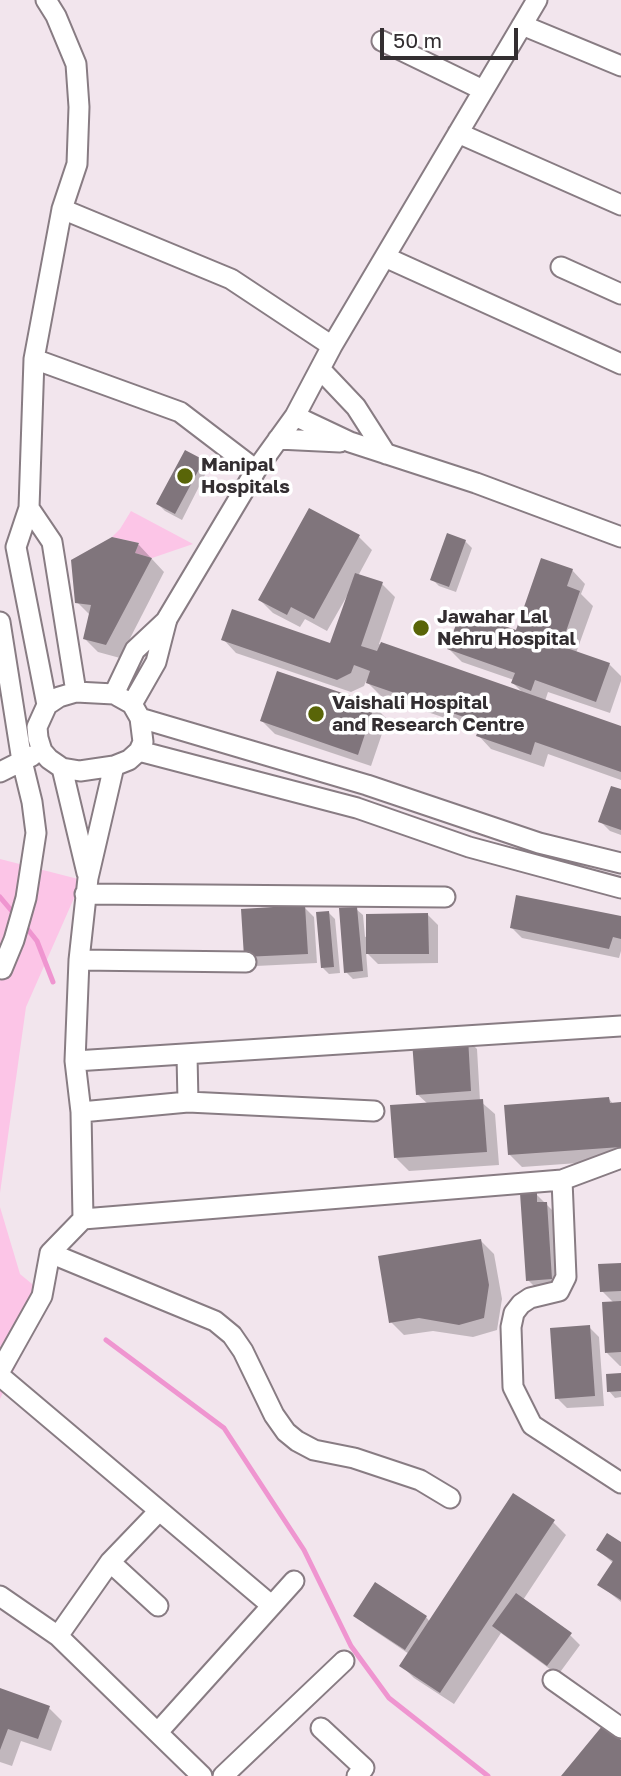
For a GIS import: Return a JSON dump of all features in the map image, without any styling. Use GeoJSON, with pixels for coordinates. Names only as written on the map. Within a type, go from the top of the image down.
{"type":"FeatureCollection","features":[{"type":"Feature","properties":{"kind":"street"},"geometry":{"type":"LineString","coordinates":[[46,0],[56,16],[76,64],[79,107],[77,164],[62,209],[34,359],[29,508],[16,547],[47,705]]}},
{"type":"Feature","properties":{"kind":"street"},"geometry":{"type":"LineString","coordinates":[[114,694],[135,650],[167,619],[256,470],[295,416],[332,346],[483,90],[527,10],[621,66]]}},
{"type":"Feature","properties":{"kind":"street"},"geometry":{"type":"LineString","coordinates":[[383,41],[483,90]]}},
{"type":"Feature","properties":{"kind":"street"},"geometry":{"type":"LineString","coordinates":[[458,133],[621,205]]}},
{"type":"Feature","properties":{"kind":"street"},"geometry":{"type":"LineString","coordinates":[[62,209],[231,279],[332,346]]}},
{"type":"Feature","properties":{"kind":"street"},"geometry":{"type":"LineString","coordinates":[[385,257],[621,364]]}},
{"type":"Feature","properties":{"kind":"street"},"geometry":{"type":"LineString","coordinates":[[561,267],[621,294]]}},
{"type":"Feature","properties":{"kind":"street"},"geometry":{"type":"LineString","coordinates":[[34,359],[180,412],[256,470]]}},
{"type":"Feature","properties":{"kind":"street"},"geometry":{"type":"LineString","coordinates":[[320,369],[356,407],[386,454]]}},
{"type":"Feature","properties":{"kind":"street"},"geometry":{"type":"LineString","coordinates":[[295,416],[350,442],[476,483],[621,537]]}},
{"type":"Feature","properties":{"kind":"street"},"geometry":{"type":"LineString","coordinates":[[278,439],[350,442]]}},
{"type":"Feature","properties":{"kind":"street"},"geometry":{"type":"LineString","coordinates":[[29,508],[52,542],[76,692]]}},
{"type":"Feature","properties":{"kind":"street"},"geometry":{"type":"LineString","coordinates":[[167,619],[156,662],[136,711],[143,742],[139,751],[129,760],[114,766],[79,771],[62,768],[49,759],[42,751],[37,727],[47,705],[59,697],[76,692],[114,694],[136,711],[538,843],[621,863]]}},
{"type":"Feature","properties":{"kind":"street"},"geometry":{"type":"LineString","coordinates":[[0,622],[36,833],[26,898],[2,969]]}},
{"type":"Feature","properties":{"kind":"street"},"geometry":{"type":"LineString","coordinates":[[0,772],[42,751]]}},
{"type":"Feature","properties":{"kind":"street"},"geometry":{"type":"LineString","coordinates":[[139,751],[357,808],[469,847],[621,888]]}},
{"type":"Feature","properties":{"kind":"street"},"geometry":{"type":"LineString","coordinates":[[83,1219],[81,1112],[75,1060],[79,960],[87,886],[114,766]]}},
{"type":"Feature","properties":{"kind":"street"},"geometry":{"type":"LineString","coordinates":[[62,768],[87,886]]}},
{"type":"Feature","properties":{"kind":"street"},"geometry":{"type":"LineString","coordinates":[[357,808],[367,785]]}},
{"type":"Feature","properties":{"kind":"street"},"geometry":{"type":"LineString","coordinates":[[533,866],[538,843]]}},
{"type":"Feature","properties":{"kind":"street"},"geometry":{"type":"LineString","coordinates":[[87,886],[445,897]]}},
{"type":"Feature","properties":{"kind":"street"},"geometry":{"type":"LineString","coordinates":[[79,960],[246,962]]}},
{"type":"Feature","properties":{"kind":"street"},"geometry":{"type":"LineString","coordinates":[[75,1060],[621,1026]]}},
{"type":"Feature","properties":{"kind":"street"},"geometry":{"type":"LineString","coordinates":[[187,1055],[188,1102]]}},
{"type":"Feature","properties":{"kind":"street"},"geometry":{"type":"LineString","coordinates":[[81,1112],[188,1102],[374,1111]]}},
{"type":"Feature","properties":{"kind":"street"},"geometry":{"type":"LineString","coordinates":[[271,1605],[0,1373],[42,1296],[50,1253],[83,1219],[562,1180],[621,1158]]}},
{"type":"Feature","properties":{"kind":"street"},"geometry":{"type":"LineString","coordinates":[[562,1180],[566,1277],[559,1291],[530,1298],[514,1313],[511,1327],[513,1387],[532,1425],[621,1483]]}},
{"type":"Feature","properties":{"kind":"street"},"geometry":{"type":"LineString","coordinates":[[50,1253],[215,1321],[238,1343],[274,1415],[286,1432],[298,1441],[314,1450],[354,1458],[420,1480],[450,1497]]}},
{"type":"Feature","properties":{"kind":"street"},"geometry":{"type":"LineString","coordinates":[[58,1636],[110,1562],[159,1511]]}},
{"type":"Feature","properties":{"kind":"street"},"geometry":{"type":"LineString","coordinates":[[110,1562],[158,1606]]}},
{"type":"Feature","properties":{"kind":"street"},"geometry":{"type":"LineString","coordinates":[[158,1732],[294,1581]]}},
{"type":"Feature","properties":{"kind":"street"},"geometry":{"type":"LineString","coordinates":[[0,1596],[58,1636],[202,1776]]}},
{"type":"Feature","properties":{"kind":"street"},"geometry":{"type":"LineString","coordinates":[[223,1776],[344,1661]]}},
{"type":"Feature","properties":{"kind":"street"},"geometry":{"type":"LineString","coordinates":[[553,1680],[621,1727]]}},
{"type":"Feature","properties":{"kind":"street"},"geometry":{"type":"LineString","coordinates":[[321,1728],[364,1768],[357,1776]]}},
{"type":"Feature","properties":{"kind":"shaded area"},"geometry":{"type":"Polygon","coordinates":[[[131,511],[193,544],[152,558],[135,553],[139,543],[112,537],[131,511]]]}},
{"type":"Feature","properties":{"kind":"shaded area"},"geometry":{"type":"Polygon","coordinates":[[[0,859],[82,880],[26,1007],[0,1193],[0,859]]]}},
{"type":"Feature","properties":{"kind":"shaded area"},"geometry":{"type":"Polygon","coordinates":[[[0,1207],[20,1274],[49,1298],[0,1399],[0,1207]]]}},
{"type":"Feature","properties":{"kind":"building"},"geometry":{"type":"Polygon","coordinates":[[[185,450],[204,460],[175,514],[156,504],[185,450]]]}},
{"type":"Feature","properties":{"kind":"building"},"geometry":{"type":"Polygon","coordinates":[[[309,508],[360,535],[314,619],[291,607],[287,615],[258,600],[309,508]]]}},
{"type":"Feature","properties":{"kind":"building"},"geometry":{"type":"Polygon","coordinates":[[[447,533],[466,540],[449,587],[430,580],[447,533]]]}},
{"type":"Feature","properties":{"kind":"building"},"geometry":{"type":"Polygon","coordinates":[[[112,537],[139,543],[135,553],[152,558],[106,645],[83,639],[91,605],[75,603],[71,560],[112,537]]]}},
{"type":"Feature","properties":{"kind":"building"},"geometry":{"type":"Polygon","coordinates":[[[541,558],[573,569],[567,586],[580,591],[561,646],[610,663],[596,702],[535,680],[531,691],[511,683],[515,673],[447,649],[461,611],[516,630],[541,558]]]}},
{"type":"Feature","properties":{"kind":"building"},"geometry":{"type":"Polygon","coordinates":[[[355,573],[383,582],[361,646],[377,651],[381,642],[621,726],[621,772],[535,742],[531,755],[476,736],[481,723],[366,683],[370,671],[354,665],[351,673],[337,680],[221,640],[232,609],[330,643],[355,573]]]}},
{"type":"Feature","properties":{"kind":"building"},"geometry":{"type":"Polygon","coordinates":[[[277,671],[375,704],[358,755],[260,721],[277,671]]]}},
{"type":"Feature","properties":{"kind":"building"},"geometry":{"type":"Polygon","coordinates":[[[611,786],[621,789],[621,830],[598,822],[611,786]]]}},
{"type":"Feature","properties":{"kind":"building"},"geometry":{"type":"Polygon","coordinates":[[[516,895],[621,916],[621,939],[613,937],[609,949],[510,928],[516,895]]]}},
{"type":"Feature","properties":{"kind":"building"},"geometry":{"type":"Polygon","coordinates":[[[305,905],[308,954],[244,957],[241,909],[305,905]]]}},
{"type":"Feature","properties":{"kind":"building"},"geometry":{"type":"Polygon","coordinates":[[[357,907],[363,971],[344,973],[339,908],[357,907]]]}},
{"type":"Feature","properties":{"kind":"building"},"geometry":{"type":"Polygon","coordinates":[[[329,911],[334,967],[321,968],[316,912],[329,911]]]}},
{"type":"Feature","properties":{"kind":"building"},"geometry":{"type":"Polygon","coordinates":[[[428,913],[429,954],[366,954],[366,914],[428,913]]]}},
{"type":"Feature","properties":{"kind":"building"},"geometry":{"type":"Polygon","coordinates":[[[468,1037],[471,1091],[416,1095],[412,1041],[468,1037]]]}},
{"type":"Feature","properties":{"kind":"building"},"geometry":{"type":"Polygon","coordinates":[[[609,1097],[610,1103],[621,1102],[621,1147],[508,1155],[504,1105],[609,1097]]]}},
{"type":"Feature","properties":{"kind":"building"},"geometry":{"type":"Polygon","coordinates":[[[483,1099],[487,1152],[394,1158],[390,1105],[483,1099]]]}},
{"type":"Feature","properties":{"kind":"building"},"geometry":{"type":"Polygon","coordinates":[[[537,1192],[537,1202],[547,1202],[552,1279],[526,1281],[520,1193],[537,1192]]]}},
{"type":"Feature","properties":{"kind":"building"},"geometry":{"type":"Polygon","coordinates":[[[481,1239],[489,1285],[484,1318],[459,1325],[419,1318],[389,1323],[378,1256],[481,1239]]]}},
{"type":"Feature","properties":{"kind":"building"},"geometry":{"type":"Polygon","coordinates":[[[621,1263],[621,1291],[600,1292],[598,1264],[621,1263]]]}},
{"type":"Feature","properties":{"kind":"building"},"geometry":{"type":"Polygon","coordinates":[[[621,1301],[621,1352],[605,1353],[602,1302],[621,1301]]]}},
{"type":"Feature","properties":{"kind":"building"},"geometry":{"type":"Polygon","coordinates":[[[590,1325],[595,1396],[555,1399],[550,1328],[590,1325]]]}},
{"type":"Feature","properties":{"kind":"building"},"geometry":{"type":"Polygon","coordinates":[[[621,1373],[621,1391],[607,1392],[606,1374],[621,1373]]]}},
{"type":"Feature","properties":{"kind":"building"},"geometry":{"type":"Polygon","coordinates":[[[513,1493],[555,1520],[440,1693],[399,1666],[513,1493]]]}},
{"type":"Feature","properties":{"kind":"building"},"geometry":{"type":"Polygon","coordinates":[[[607,1533],[621,1542],[621,1600],[597,1585],[613,1561],[596,1550],[607,1533]]]}},
{"type":"Feature","properties":{"kind":"building"},"geometry":{"type":"Polygon","coordinates":[[[375,1582],[427,1616],[405,1650],[353,1616],[375,1582]]]}},
{"type":"Feature","properties":{"kind":"building"},"geometry":{"type":"Polygon","coordinates":[[[516,1593],[572,1633],[547,1666],[492,1626],[516,1593]]]}},
{"type":"Feature","properties":{"kind":"building"},"geometry":{"type":"Polygon","coordinates":[[[0,1688],[50,1706],[38,1739],[8,1729],[0,1750],[0,1688]]]}},
{"type":"Feature","properties":{"kind":"building"},"geometry":{"type":"Polygon","coordinates":[[[603,1725],[621,1740],[621,1776],[561,1776],[603,1725]]]}},
{"type":"Feature","properties":{"kind":"waterway"},"geometry":{"type":"LineString","coordinates":[[0,897],[16,916]]}},
{"type":"Feature","properties":{"kind":"waterway"},"geometry":{"type":"LineString","coordinates":[[25,926],[37,941],[53,982]]}},
{"type":"Feature","properties":{"kind":"waterway"},"geometry":{"type":"LineString","coordinates":[[106,1340],[224,1428],[304,1550],[351,1646],[389,1698],[488,1776]]}},
{"type":"Feature","properties":{"kind":"place","name":"Manipal Hospitals"},"geometry":{"type":"Point","coordinates":[185,476]}},
{"type":"Feature","properties":{"kind":"place","name":"Jawahar Lal Nehru Hospital"},"geometry":{"type":"Point","coordinates":[421,628]}},
{"type":"Feature","properties":{"kind":"place","name":"Vaishali Hospital and Research Centre"},"geometry":{"type":"Point","coordinates":[316,714]}}]}
